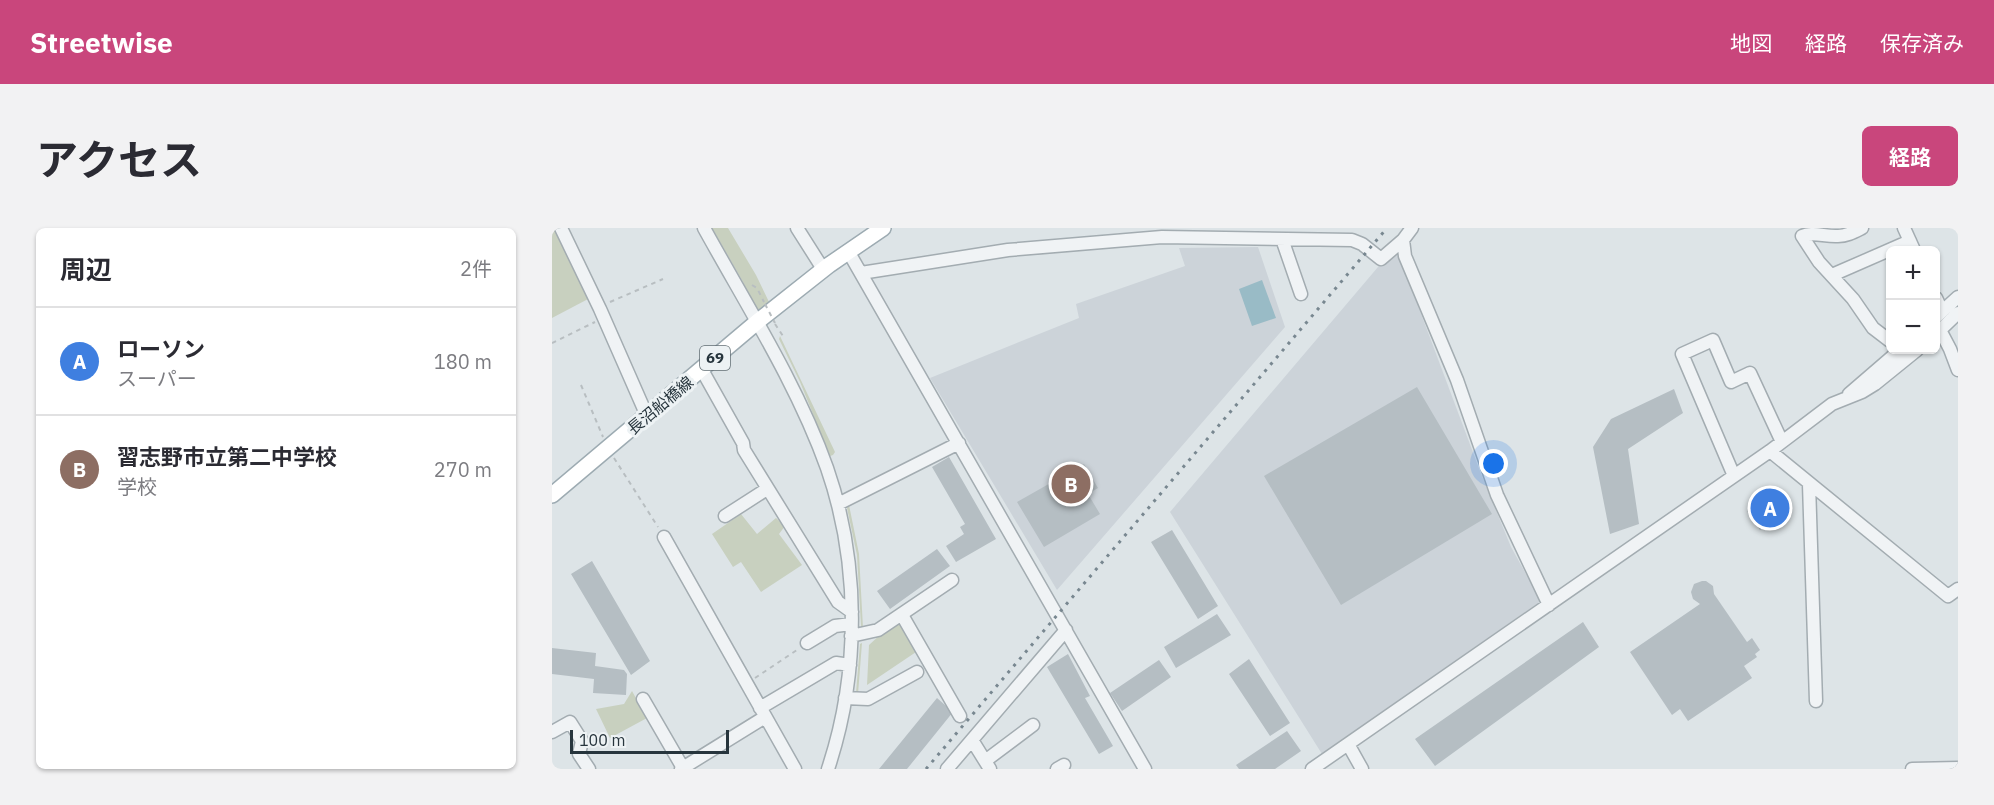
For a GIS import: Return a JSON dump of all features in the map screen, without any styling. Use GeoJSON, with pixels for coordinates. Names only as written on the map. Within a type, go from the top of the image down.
{"type":"FeatureCollection","features":[{"type":"Feature","properties":{"kind":"main road","name":"長沼船橋線"},"geometry":{"type":"LineString","coordinates":[[552,495],[757,322],[848,251],[862,234],[884,228]]}},
{"type":"Feature","properties":{"kind":"street"},"geometry":{"type":"LineString","coordinates":[[561,228],[647,416]]}},
{"type":"Feature","properties":{"kind":"street"},"geometry":{"type":"LineString","coordinates":[[704,228],[791,387],[815,439],[838,504],[848,555],[850,665],[845,698],[828,769]]}},
{"type":"Feature","properties":{"kind":"street"},"geometry":{"type":"LineString","coordinates":[[797,228],[823,269]]}},
{"type":"Feature","properties":{"kind":"street"},"geometry":{"type":"LineString","coordinates":[[861,273],[1008,249],[1160,232],[1261,233],[1282,239],[1304,234],[1329,234],[1362,244],[1381,260],[1403,240],[1412,228]]}},
{"type":"Feature","properties":{"kind":"street"},"geometry":{"type":"LineString","coordinates":[[1862,228],[1836,237],[1809,233],[1802,236],[1819,262],[1853,299],[1873,328],[1886,337]]}},
{"type":"Feature","properties":{"kind":"street"},"geometry":{"type":"LineString","coordinates":[[1904,228],[1912,246]]}},
{"type":"Feature","properties":{"kind":"street"},"geometry":{"type":"LineString","coordinates":[[1282,239],[1301,294]]}},
{"type":"Feature","properties":{"kind":"street"},"geometry":{"type":"LineString","coordinates":[[1403,240],[1405,256],[1457,380],[1497,495],[1549,605]]}},
{"type":"Feature","properties":{"kind":"street"},"geometry":{"type":"LineString","coordinates":[[848,251],[1145,769]]}},
{"type":"Feature","properties":{"kind":"street"},"geometry":{"type":"LineString","coordinates":[[1832,275],[1886,255]]}},
{"type":"Feature","properties":{"kind":"street"},"geometry":{"type":"LineString","coordinates":[[1940,313],[1958,297]]}},
{"type":"Feature","properties":{"kind":"street"},"geometry":{"type":"LineString","coordinates":[[1940,330],[1958,313]]}},
{"type":"Feature","properties":{"kind":"street"},"geometry":{"type":"LineString","coordinates":[[1940,335],[1950,349],[1958,370]]}},
{"type":"Feature","properties":{"kind":"street"},"geometry":{"type":"LineString","coordinates":[[1734,476],[1682,354],[1713,340],[1731,382],[1750,372],[1782,442]]}},
{"type":"Feature","properties":{"kind":"street"},"geometry":{"type":"LineString","coordinates":[[1846,397],[1895,354]]}},
{"type":"Feature","properties":{"kind":"street"},"geometry":{"type":"LineString","coordinates":[[1312,769],[1770,451],[1832,404],[1875,384],[1912,354]]}},
{"type":"Feature","properties":{"kind":"street"},"geometry":{"type":"LineString","coordinates":[[702,370],[743,442],[744,450],[851,624]]}},
{"type":"Feature","properties":{"kind":"street"},"geometry":{"type":"LineString","coordinates":[[838,504],[959,443]]}},
{"type":"Feature","properties":{"kind":"street"},"geometry":{"type":"LineString","coordinates":[[1770,451],[1948,596],[1958,589]]}},
{"type":"Feature","properties":{"kind":"street"},"geometry":{"type":"LineString","coordinates":[[1809,484],[1816,701]]}},
{"type":"Feature","properties":{"kind":"street"},"geometry":{"type":"LineString","coordinates":[[725,516],[767,489]]}},
{"type":"Feature","properties":{"kind":"street"},"geometry":{"type":"LineString","coordinates":[[664,537],[795,769]]}},
{"type":"Feature","properties":{"kind":"street"},"geometry":{"type":"LineString","coordinates":[[807,643],[835,626],[851,624],[878,630],[952,580]]}},
{"type":"Feature","properties":{"kind":"street"},"geometry":{"type":"LineString","coordinates":[[902,615],[960,716]]}},
{"type":"Feature","properties":{"kind":"street"},"geometry":{"type":"LineString","coordinates":[[947,769],[1066,630]]}},
{"type":"Feature","properties":{"kind":"street"},"geometry":{"type":"LineString","coordinates":[[643,699],[682,768],[836,663],[850,665]]}},
{"type":"Feature","properties":{"kind":"street"},"geometry":{"type":"LineString","coordinates":[[845,698],[868,699],[917,672]]}},
{"type":"Feature","properties":{"kind":"street"},"geometry":{"type":"LineString","coordinates":[[552,732],[570,722],[582,741],[579,754],[589,769]]}},
{"type":"Feature","properties":{"kind":"street"},"geometry":{"type":"LineString","coordinates":[[972,740],[987,765],[1034,725]]}},
{"type":"Feature","properties":{"kind":"street"},"geometry":{"type":"LineString","coordinates":[[1348,744],[1362,769]]}},
{"type":"Feature","properties":{"kind":"street"},"geometry":{"type":"LineString","coordinates":[[1912,769],[1958,768]]}},
{"type":"Feature","properties":{"kind":"path"},"geometry":{"type":"LineString","coordinates":[[552,343],[601,312],[663,279]]}},
{"type":"Feature","properties":{"kind":"path"},"geometry":{"type":"LineString","coordinates":[[752,285],[757,288],[785,339]]}},
{"type":"Feature","properties":{"kind":"path"},"geometry":{"type":"LineString","coordinates":[[581,385],[608,449],[664,537]]}},
{"type":"Feature","properties":{"kind":"path"},"geometry":{"type":"LineString","coordinates":[[747,683],[807,643]]}},
{"type":"Feature","properties":{"kind":"shaded area"},"geometry":{"type":"Polygon","coordinates":[[[1258,247],[1285,327],[1057,590],[930,378],[1079,318],[1076,304],[1185,266],[1179,248],[1258,247]]]}},
{"type":"Feature","properties":{"kind":"shaded area"},"geometry":{"type":"Polygon","coordinates":[[[1400,250],[1402,263],[1480,471],[1511,547],[1541,601],[1322,754],[1170,512],[1378,267],[1400,250]]]}},
{"type":"Feature","properties":{"kind":"green space"},"geometry":{"type":"Polygon","coordinates":[[[552,228],[555,228],[590,298],[552,318],[552,228]]]}},
{"type":"Feature","properties":{"kind":"green space"},"geometry":{"type":"Polygon","coordinates":[[[712,228],[728,228],[756,275],[770,304],[757,313],[743,282],[712,228]]]}},
{"type":"Feature","properties":{"kind":"green space"},"geometry":{"type":"Polygon","coordinates":[[[780,336],[835,452],[833,455],[830,456],[800,382],[779,339],[780,336]]]}},
{"type":"Feature","properties":{"kind":"green space"},"geometry":{"type":"Polygon","coordinates":[[[849,505],[859,554],[863,628],[861,626],[857,555],[847,508],[849,505]]]}},
{"type":"Feature","properties":{"kind":"green space"},"geometry":{"type":"Polygon","coordinates":[[[741,514],[757,534],[776,518],[785,526],[779,534],[802,565],[761,592],[741,562],[733,567],[712,534],[741,514]]]}},
{"type":"Feature","properties":{"kind":"green space"},"geometry":{"type":"Polygon","coordinates":[[[902,622],[919,650],[867,685],[869,645],[881,634],[902,622]]]}},
{"type":"Feature","properties":{"kind":"green space"},"geometry":{"type":"Polygon","coordinates":[[[862,643],[858,694],[856,693],[860,644],[862,643]]]}},
{"type":"Feature","properties":{"kind":"green space"},"geometry":{"type":"Polygon","coordinates":[[[632,691],[647,718],[610,738],[596,709],[624,704],[632,691]]]}},
{"type":"Feature","properties":{"kind":"water"},"geometry":{"type":"Polygon","coordinates":[[[1262,280],[1276,318],[1252,326],[1239,289],[1262,280]]]}},
{"type":"Feature","properties":{"kind":"building"},"geometry":{"type":"Polygon","coordinates":[[[1417,387],[1492,514],[1341,605],[1264,476],[1417,387]]]}},
{"type":"Feature","properties":{"kind":"building"},"geometry":{"type":"Polygon","coordinates":[[[1674,389],[1683,413],[1628,449],[1639,524],[1610,534],[1593,447],[1611,419],[1674,389]]]}},
{"type":"Feature","properties":{"kind":"building"},"geometry":{"type":"Polygon","coordinates":[[[949,457],[996,539],[956,562],[946,546],[964,534],[960,527],[965,524],[932,467],[949,457]]]}},
{"type":"Feature","properties":{"kind":"building"},"geometry":{"type":"Polygon","coordinates":[[[1084,464],[1098,488],[1088,494],[1100,514],[1044,547],[1017,502],[1084,464]]]}},
{"type":"Feature","properties":{"kind":"building"},"geometry":{"type":"Polygon","coordinates":[[[1778,489],[1790,505],[1760,530],[1747,511],[1778,489]]]}},
{"type":"Feature","properties":{"kind":"building"},"geometry":{"type":"Polygon","coordinates":[[[1172,530],[1218,606],[1198,619],[1151,542],[1172,530]]]}},
{"type":"Feature","properties":{"kind":"building"},"geometry":{"type":"Polygon","coordinates":[[[937,549],[950,566],[890,609],[877,591],[937,549]]]}},
{"type":"Feature","properties":{"kind":"building"},"geometry":{"type":"Polygon","coordinates":[[[592,561],[650,661],[631,675],[571,574],[592,561]]]}},
{"type":"Feature","properties":{"kind":"building"},"geometry":{"type":"Polygon","coordinates":[[[1702,581],[1713,586],[1714,594],[1747,642],[1752,638],[1760,650],[1755,654],[1757,657],[1744,666],[1752,678],[1688,721],[1680,709],[1672,715],[1630,652],[1700,604],[1693,599],[1691,592],[1694,584],[1702,581]]]}},
{"type":"Feature","properties":{"kind":"building"},"geometry":{"type":"Polygon","coordinates":[[[1217,614],[1231,635],[1176,668],[1164,647],[1217,614]]]}},
{"type":"Feature","properties":{"kind":"building"},"geometry":{"type":"Polygon","coordinates":[[[1583,622],[1599,647],[1435,766],[1415,739],[1583,622]]]}},
{"type":"Feature","properties":{"kind":"building"},"geometry":{"type":"Polygon","coordinates":[[[552,648],[596,653],[595,666],[624,670],[627,674],[626,695],[593,693],[594,679],[552,674],[552,648]]]}},
{"type":"Feature","properties":{"kind":"building"},"geometry":{"type":"Polygon","coordinates":[[[1068,654],[1090,696],[1085,698],[1113,746],[1099,754],[1047,667],[1068,654]]]}},
{"type":"Feature","properties":{"kind":"building"},"geometry":{"type":"Polygon","coordinates":[[[1249,659],[1290,723],[1270,736],[1229,674],[1249,659]]]}},
{"type":"Feature","properties":{"kind":"building"},"geometry":{"type":"Polygon","coordinates":[[[1159,660],[1171,677],[1122,711],[1110,693],[1159,660]]]}},
{"type":"Feature","properties":{"kind":"building"},"geometry":{"type":"Polygon","coordinates":[[[937,698],[953,712],[907,769],[879,769],[937,698]]]}},
{"type":"Feature","properties":{"kind":"building"},"geometry":{"type":"Polygon","coordinates":[[[1287,731],[1301,751],[1275,769],[1239,769],[1236,765],[1287,731]]]}},
{"type":"Feature","properties":{"kind":"railway"},"geometry":{"type":"LineString","coordinates":[[926,769],[1387,228]]}},
{"type":"Feature","properties":{"kind":"place","name":"習志野市立第二中学校"},"geometry":{"type":"Point","coordinates":[1071,484]}},
{"type":"Feature","properties":{"kind":"place","name":"ローソン"},"geometry":{"type":"Point","coordinates":[1770,508]}}]}
